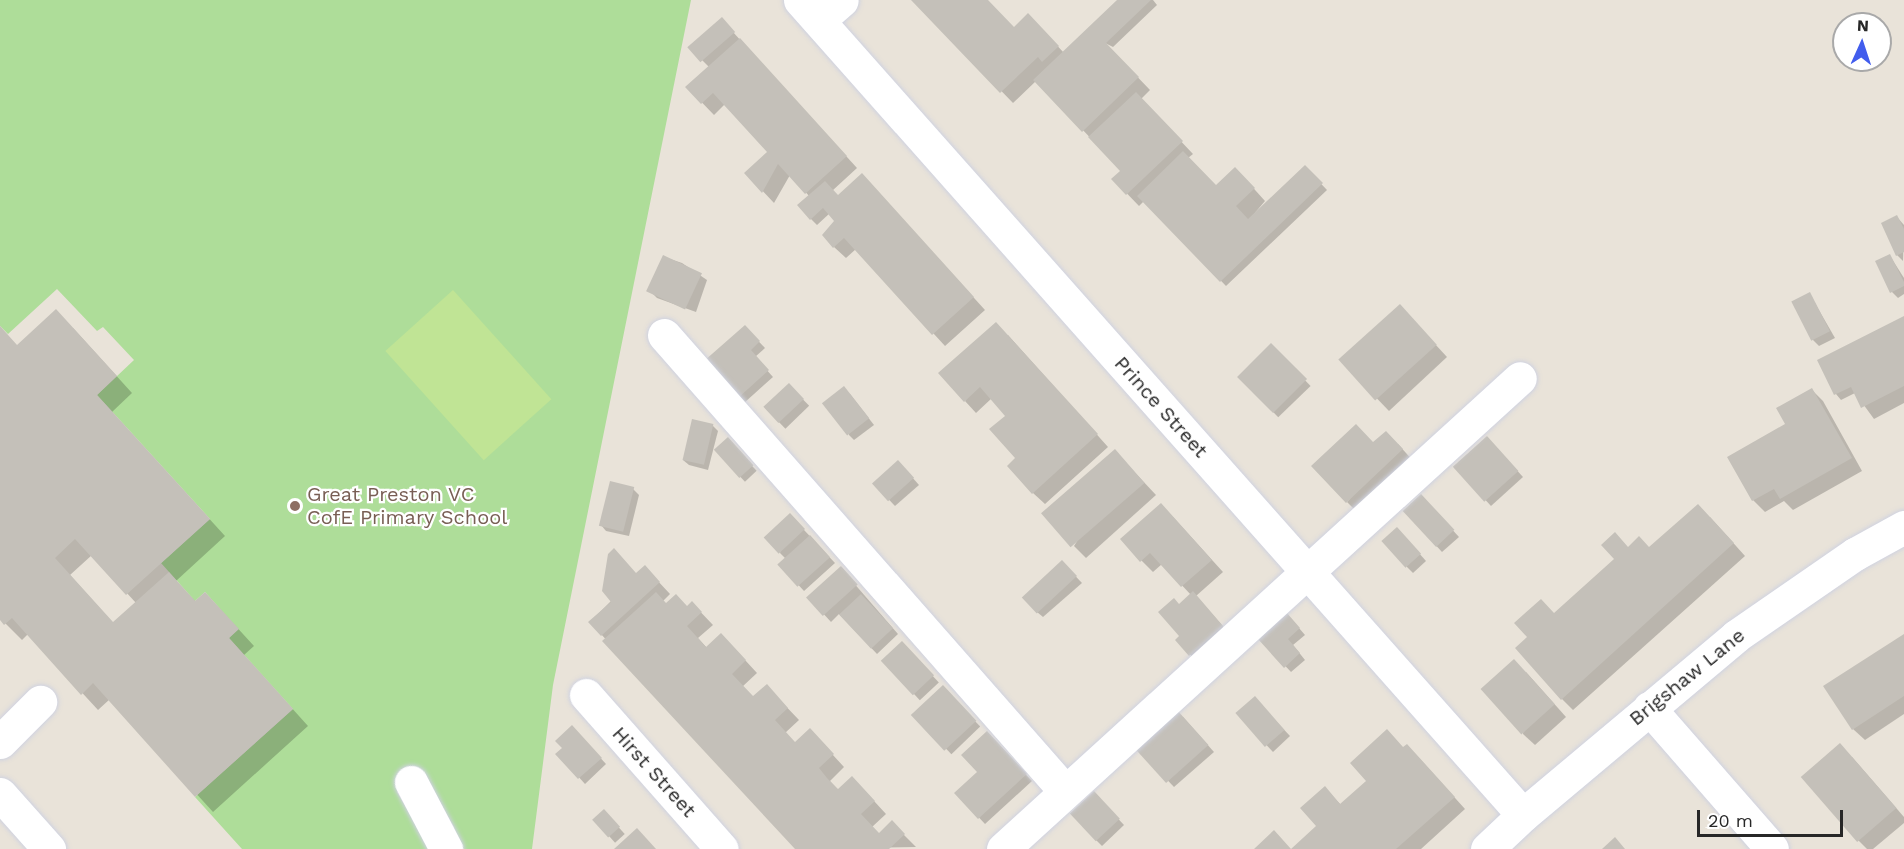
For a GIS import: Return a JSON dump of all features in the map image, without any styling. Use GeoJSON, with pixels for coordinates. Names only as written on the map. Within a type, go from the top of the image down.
{"type":"FeatureCollection","features":[{"type":"Feature","properties":{"kind":"street","name":"Prince Street"},"geometry":{"type":"LineString","coordinates":[[820,7],[1307,572],[1522,815]]}},
{"type":"Feature","properties":{"kind":"street"},"geometry":{"type":"LineString","coordinates":[[664,335],[1065,791]]}},
{"type":"Feature","properties":{"kind":"street"},"geometry":{"type":"LineString","coordinates":[[1003,849],[1520,378]]}},
{"type":"Feature","properties":{"kind":"street","name":"Brigshaw Lane"},"geometry":{"type":"LineString","coordinates":[[1487,849],[1522,815],[1768,611],[1855,554],[1904,527]]}},
{"type":"Feature","properties":{"kind":"street","name":"Hirst Street"},"geometry":{"type":"LineString","coordinates":[[586,695],[722,849]]}},
{"type":"Feature","properties":{"kind":"street"},"geometry":{"type":"LineString","coordinates":[[0,742],[40,702]]}},
{"type":"Feature","properties":{"kind":"street"},"geometry":{"type":"LineString","coordinates":[[1649,708],[1772,849]]}},
{"type":"Feature","properties":{"kind":"street"},"geometry":{"type":"LineString","coordinates":[[411,782],[446,849]]}},
{"type":"Feature","properties":{"kind":"street"},"geometry":{"type":"LineString","coordinates":[[0,794],[49,849]]}},
{"type":"Feature","properties":{"kind":"green space","name":"Great Preston VC CofE Primary School"},"geometry":{"type":"Polygon","coordinates":[[[0,0],[691,0],[553,685],[532,849],[461,849],[454,827],[423,773],[397,792],[430,849],[242,849],[195,797],[293,709],[229,638],[238,629],[205,592],[195,601],[161,563],[210,519],[97,395],[134,360],[103,327],[97,331],[57,289],[8,334],[0,326],[0,0]]]}},
{"type":"Feature","properties":{"kind":"green space"},"geometry":{"type":"Polygon","coordinates":[[[453,290],[551,399],[484,460],[385,351],[453,290]]]}},
{"type":"Feature","properties":{"kind":"building"},"geometry":{"type":"Polygon","coordinates":[[[911,0],[988,0],[1014,27],[1028,13],[1059,46],[1042,62],[1038,57],[1000,93],[911,0]]]}},
{"type":"Feature","properties":{"kind":"building"},"geometry":{"type":"Polygon","coordinates":[[[1117,0],[1151,0],[1106,43],[1139,77],[1082,132],[1033,80],[1117,0]]]}},
{"type":"Feature","properties":{"kind":"building"},"geometry":{"type":"Polygon","coordinates":[[[722,17],[735,32],[700,62],[687,47],[722,17]]]}},
{"type":"Feature","properties":{"kind":"building"},"geometry":{"type":"Polygon","coordinates":[[[740,38],[847,156],[805,194],[778,164],[762,193],[744,173],[767,152],[713,93],[701,104],[685,87],[740,38]]]}},
{"type":"Feature","properties":{"kind":"building"},"geometry":{"type":"Polygon","coordinates":[[[1136,92],[1183,141],[1126,195],[1111,179],[1120,171],[1088,137],[1136,92]]]}},
{"type":"Feature","properties":{"kind":"building"},"geometry":{"type":"Polygon","coordinates":[[[1183,151],[1216,185],[1235,167],[1255,188],[1236,206],[1248,219],[1305,165],[1323,183],[1220,282],[1137,196],[1183,151]]]}},
{"type":"Feature","properties":{"kind":"building"},"geometry":{"type":"Polygon","coordinates":[[[862,173],[974,297],[932,335],[844,238],[833,248],[822,235],[834,221],[823,208],[810,220],[797,205],[825,181],[838,195],[862,173]]]}},
{"type":"Feature","properties":{"kind":"building"},"geometry":{"type":"Polygon","coordinates":[[[1897,215],[1904,229],[1904,252],[1896,256],[1881,223],[1897,215]]]}},
{"type":"Feature","properties":{"kind":"building"},"geometry":{"type":"Polygon","coordinates":[[[1890,254],[1904,286],[1890,293],[1875,261],[1890,254]]]}},
{"type":"Feature","properties":{"kind":"building"},"geometry":{"type":"Polygon","coordinates":[[[663,255],[702,273],[685,309],[646,291],[663,255]]]}},
{"type":"Feature","properties":{"kind":"building"},"geometry":{"type":"Polygon","coordinates":[[[1810,292],[1830,331],[1811,341],[1791,302],[1810,292]]]}},
{"type":"Feature","properties":{"kind":"building"},"geometry":{"type":"Polygon","coordinates":[[[1400,304],[1437,345],[1375,400],[1338,360],[1400,304]]]}},
{"type":"Feature","properties":{"kind":"building"},"geometry":{"type":"Polygon","coordinates":[[[56,309],[117,376],[97,395],[210,519],[126,595],[75,539],[55,558],[113,622],[169,572],[195,601],[205,592],[239,629],[229,638],[293,709],[195,797],[93,683],[81,695],[12,618],[4,625],[0,620],[0,326],[17,345],[56,309]]]}},
{"type":"Feature","properties":{"kind":"building"},"geometry":{"type":"Polygon","coordinates":[[[1904,316],[1904,386],[1861,408],[1851,387],[1834,395],[1817,360],[1904,316]]]}},
{"type":"Feature","properties":{"kind":"building"},"geometry":{"type":"Polygon","coordinates":[[[996,322],[1098,434],[1032,494],[1007,466],[1015,458],[989,429],[1005,416],[980,387],[964,402],[938,373],[996,322]]]}},
{"type":"Feature","properties":{"kind":"building"},"geometry":{"type":"Polygon","coordinates":[[[745,325],[760,341],[751,350],[769,370],[738,398],[704,361],[745,325]]]}},
{"type":"Feature","properties":{"kind":"building"},"geometry":{"type":"Polygon","coordinates":[[[1271,343],[1307,379],[1273,413],[1237,377],[1271,343]]]}},
{"type":"Feature","properties":{"kind":"building"},"geometry":{"type":"Polygon","coordinates":[[[789,383],[804,399],[778,423],[763,407],[789,383]]]}},
{"type":"Feature","properties":{"kind":"building"},"geometry":{"type":"Polygon","coordinates":[[[844,386],[869,418],[847,436],[822,403],[844,386]]]}},
{"type":"Feature","properties":{"kind":"building"},"geometry":{"type":"Polygon","coordinates":[[[1812,388],[1852,458],[1780,499],[1774,489],[1752,501],[1727,457],[1785,424],[1776,408],[1812,388]]]}},
{"type":"Feature","properties":{"kind":"building"},"geometry":{"type":"Polygon","coordinates":[[[692,419],[713,424],[704,465],[683,460],[692,419]]]}},
{"type":"Feature","properties":{"kind":"building"},"geometry":{"type":"Polygon","coordinates":[[[1356,424],[1373,442],[1386,431],[1403,449],[1346,503],[1311,466],[1356,424]]]}},
{"type":"Feature","properties":{"kind":"building"},"geometry":{"type":"Polygon","coordinates":[[[1487,436],[1518,471],[1484,502],[1453,467],[1487,436]]]}},
{"type":"Feature","properties":{"kind":"building"},"geometry":{"type":"Polygon","coordinates":[[[728,437],[753,465],[739,478],[714,450],[728,437]]]}},
{"type":"Feature","properties":{"kind":"building"},"geometry":{"type":"Polygon","coordinates":[[[1115,449],[1145,483],[1071,547],[1041,513],[1115,449]]]}},
{"type":"Feature","properties":{"kind":"building"},"geometry":{"type":"Polygon","coordinates":[[[898,460],[914,478],[888,501],[872,483],[898,460]]]}},
{"type":"Feature","properties":{"kind":"building"},"geometry":{"type":"Polygon","coordinates":[[[610,481],[634,487],[623,532],[599,526],[610,481]]]}},
{"type":"Feature","properties":{"kind":"building"},"geometry":{"type":"Polygon","coordinates":[[[1421,494],[1454,530],[1436,547],[1403,511],[1421,494]]]}},
{"type":"Feature","properties":{"kind":"building"},"geometry":{"type":"Polygon","coordinates":[[[1161,503],[1212,560],[1181,587],[1150,553],[1140,562],[1120,539],[1161,503]]]}},
{"type":"Feature","properties":{"kind":"building"},"geometry":{"type":"Polygon","coordinates":[[[1698,504],[1734,543],[1561,700],[1515,648],[1527,637],[1514,623],[1541,599],[1554,613],[1614,559],[1601,545],[1615,532],[1628,547],[1639,536],[1649,547],[1698,504]]]}},
{"type":"Feature","properties":{"kind":"building"},"geometry":{"type":"Polygon","coordinates":[[[790,513],[805,529],[779,554],[764,538],[790,513]]]}},
{"type":"Feature","properties":{"kind":"building"},"geometry":{"type":"Polygon","coordinates":[[[1397,527],[1421,554],[1405,568],[1381,541],[1397,527]]]}},
{"type":"Feature","properties":{"kind":"building"},"geometry":{"type":"Polygon","coordinates":[[[810,535],[830,557],[797,587],[777,564],[810,535]]]}},
{"type":"Feature","properties":{"kind":"building"},"geometry":{"type":"Polygon","coordinates":[[[614,548],[636,573],[645,565],[660,582],[601,636],[588,622],[611,602],[602,591],[608,554],[614,548]]]}},
{"type":"Feature","properties":{"kind":"building"},"geometry":{"type":"Polygon","coordinates":[[[1062,560],[1077,576],[1037,614],[1022,598],[1062,560]]]}},
{"type":"Feature","properties":{"kind":"building"},"geometry":{"type":"Polygon","coordinates":[[[841,566],[858,585],[823,616],[806,597],[841,566]]]}},
{"type":"Feature","properties":{"kind":"building"},"geometry":{"type":"Polygon","coordinates":[[[1193,591],[1223,626],[1189,656],[1175,640],[1179,636],[1158,612],[1174,598],[1179,604],[1193,591]]]}},
{"type":"Feature","properties":{"kind":"building"},"geometry":{"type":"Polygon","coordinates":[[[656,592],[666,603],[676,594],[687,606],[692,601],[702,612],[687,626],[706,647],[721,633],[746,660],[732,674],[753,696],[767,684],[788,708],[775,720],[795,742],[810,728],[834,754],[819,768],[827,778],[838,789],[852,776],[875,801],[861,814],[879,833],[892,820],[905,834],[889,849],[795,849],[602,641],[656,592]]]}},
{"type":"Feature","properties":{"kind":"building"},"geometry":{"type":"Polygon","coordinates":[[[861,594],[893,628],[871,649],[839,614],[861,594]]]}},
{"type":"Feature","properties":{"kind":"building"},"geometry":{"type":"Polygon","coordinates":[[[1287,613],[1300,628],[1288,639],[1300,653],[1284,668],[1258,639],[1287,613]]]}},
{"type":"Feature","properties":{"kind":"building"},"geometry":{"type":"Polygon","coordinates":[[[1904,634],[1904,696],[1852,730],[1823,686],[1904,634]]]}},
{"type":"Feature","properties":{"kind":"building"},"geometry":{"type":"Polygon","coordinates":[[[902,641],[934,675],[913,695],[881,661],[902,641]]]}},
{"type":"Feature","properties":{"kind":"building"},"geometry":{"type":"Polygon","coordinates":[[[1514,659],[1555,704],[1521,734],[1481,689],[1514,659]]]}},
{"type":"Feature","properties":{"kind":"building"},"geometry":{"type":"Polygon","coordinates":[[[943,685],[976,721],[944,751],[911,715],[943,685]]]}},
{"type":"Feature","properties":{"kind":"building"},"geometry":{"type":"Polygon","coordinates":[[[1255,696],[1285,730],[1265,747],[1235,713],[1255,696]]]}},
{"type":"Feature","properties":{"kind":"building"},"geometry":{"type":"Polygon","coordinates":[[[1177,710],[1208,745],[1166,783],[1135,748],[1177,710]]]}},
{"type":"Feature","properties":{"kind":"building"},"geometry":{"type":"Polygon","coordinates":[[[572,725],[602,758],[578,779],[555,754],[562,748],[555,741],[572,725]]]}},
{"type":"Feature","properties":{"kind":"building"},"geometry":{"type":"Polygon","coordinates":[[[1387,729],[1403,747],[1407,744],[1455,797],[1396,849],[1291,849],[1316,826],[1300,808],[1325,786],[1340,804],[1366,781],[1350,763],[1387,729]]]}},
{"type":"Feature","properties":{"kind":"building"},"geometry":{"type":"Polygon","coordinates":[[[987,731],[1027,774],[978,819],[954,793],[977,772],[961,755],[987,731]]]}},
{"type":"Feature","properties":{"kind":"building"},"geometry":{"type":"Polygon","coordinates":[[[1840,743],[1896,808],[1857,842],[1801,777],[1840,743]]]}},
{"type":"Feature","properties":{"kind":"building"},"geometry":{"type":"Polygon","coordinates":[[[1094,791],[1120,819],[1096,841],[1070,814],[1094,791]]]}},
{"type":"Feature","properties":{"kind":"building"},"geometry":{"type":"Polygon","coordinates":[[[604,809],[620,827],[608,838],[592,820],[604,809]]]}},
{"type":"Feature","properties":{"kind":"building"},"geometry":{"type":"Polygon","coordinates":[[[637,828],[656,849],[614,849],[637,828]]]}},
{"type":"Feature","properties":{"kind":"building"},"geometry":{"type":"Polygon","coordinates":[[[1274,830],[1291,849],[1254,849],[1274,830]]]}},
{"type":"Feature","properties":{"kind":"building"},"geometry":{"type":"Polygon","coordinates":[[[1615,837],[1625,849],[1602,849],[1615,837]]]}},
{"type":"Feature","properties":{"kind":"place","name":"Great Preston VC CofE Primary School"},"geometry":{"type":"Point","coordinates":[295,506]}}]}
